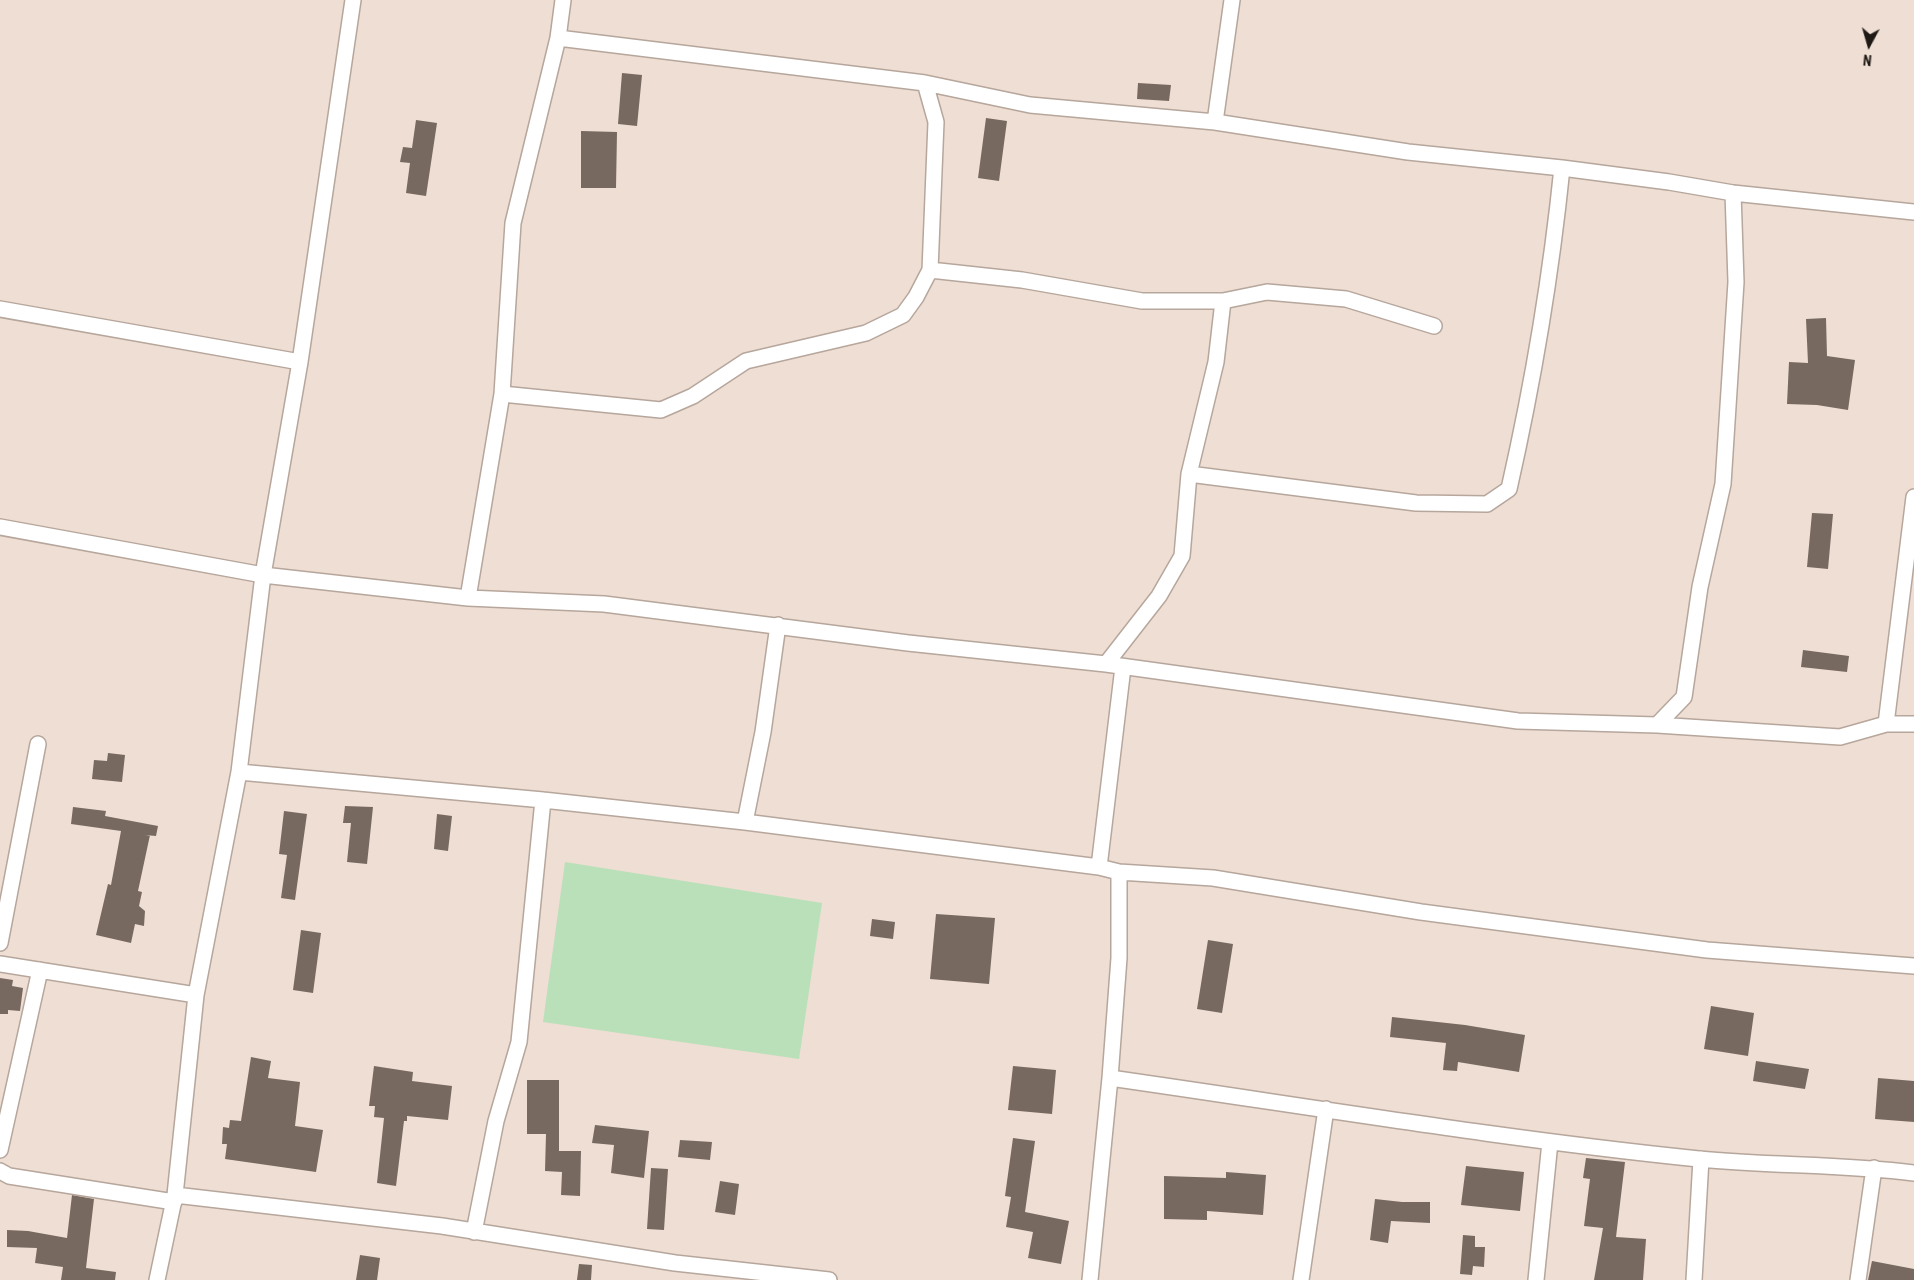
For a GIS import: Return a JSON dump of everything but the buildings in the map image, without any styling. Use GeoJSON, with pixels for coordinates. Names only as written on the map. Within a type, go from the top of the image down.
{"type":"FeatureCollection","features":[{"type":"Feature","properties":{"kind":"street"},"geometry":{"type":"LineString","coordinates":[[157,1280],[174,1198],[196,995],[239,772],[263,575],[300,362],[353,0]]}},
{"type":"Feature","properties":{"kind":"street"},"geometry":{"type":"LineString","coordinates":[[468,598],[502,394],[513,223],[558,38],[563,0]]}},
{"type":"Feature","properties":{"kind":"street"},"geometry":{"type":"LineString","coordinates":[[1216,122],[1232,0]]}},
{"type":"Feature","properties":{"kind":"street"},"geometry":{"type":"LineString","coordinates":[[558,38],[925,83],[1030,105],[1216,122],[1408,152],[1562,168],[1669,182],[1732,193],[1914,212]]}},
{"type":"Feature","properties":{"kind":"street"},"geometry":{"type":"LineString","coordinates":[[502,394],[661,410],[693,396],[746,361],[866,333],[903,315],[916,297],[930,270],[936,122],[925,83]]}},
{"type":"Feature","properties":{"kind":"street"},"geometry":{"type":"LineString","coordinates":[[1189,474],[1416,502],[1487,504],[1509,489],[1523,428],[1555,240],[1562,168]]}},
{"type":"Feature","properties":{"kind":"street"},"geometry":{"type":"LineString","coordinates":[[1657,725],[1684,697],[1700,587],[1723,484],[1736,282],[1732,193]]}},
{"type":"Feature","properties":{"kind":"street"},"geometry":{"type":"LineString","coordinates":[[930,270],[1022,280],[1142,301],[1223,301],[1267,292],[1346,299],[1434,326]]}},
{"type":"Feature","properties":{"kind":"street"},"geometry":{"type":"LineString","coordinates":[[1106,664],[1159,596],[1182,556],[1189,474],[1216,362],[1223,301]]}},
{"type":"Feature","properties":{"kind":"street"},"geometry":{"type":"LineString","coordinates":[[0,309],[300,362]]}},
{"type":"Feature","properties":{"kind":"street"},"geometry":{"type":"LineString","coordinates":[[1886,724],[1914,497]]}},
{"type":"Feature","properties":{"kind":"street"},"geometry":{"type":"LineString","coordinates":[[0,527],[263,575],[468,598],[604,604],[908,643],[1106,664],[1518,721],[1657,725],[1840,737],[1886,724],[1914,724]]}},
{"type":"Feature","properties":{"kind":"street"},"geometry":{"type":"LineString","coordinates":[[744,822],[763,732],[778,625]]}},
{"type":"Feature","properties":{"kind":"street"},"geometry":{"type":"LineString","coordinates":[[1098,867],[1123,667]]}},
{"type":"Feature","properties":{"kind":"street"},"geometry":{"type":"LineString","coordinates":[[0,943],[38,744]]}},
{"type":"Feature","properties":{"kind":"street"},"geometry":{"type":"LineString","coordinates":[[239,772],[543,800],[744,822],[1098,867],[1119,872],[1213,878],[1421,912],[1707,950],[1914,966]]}},
{"type":"Feature","properties":{"kind":"street"},"geometry":{"type":"LineString","coordinates":[[474,1232],[496,1121],[519,1042],[543,800]]}},
{"type":"Feature","properties":{"kind":"street"},"geometry":{"type":"LineString","coordinates":[[1090,1280],[1120,958],[1119,872]]}},
{"type":"Feature","properties":{"kind":"street"},"geometry":{"type":"LineString","coordinates":[[0,964],[196,995]]}},
{"type":"Feature","properties":{"kind":"street"},"geometry":{"type":"LineString","coordinates":[[0,1150],[40,970]]}},
{"type":"Feature","properties":{"kind":"street"},"geometry":{"type":"LineString","coordinates":[[1110,1078],[1550,1142],[1701,1159],[1874,1168],[1914,1173]]}},
{"type":"Feature","properties":{"kind":"street"},"geometry":{"type":"LineString","coordinates":[[1301,1280],[1326,1109]]}},
{"type":"Feature","properties":{"kind":"street"},"geometry":{"type":"LineString","coordinates":[[1536,1280],[1550,1142]]}},
{"type":"Feature","properties":{"kind":"street"},"geometry":{"type":"LineString","coordinates":[[1694,1280],[1701,1159]]}},
{"type":"Feature","properties":{"kind":"street"},"geometry":{"type":"LineString","coordinates":[[1858,1280],[1874,1168]]}},
{"type":"Feature","properties":{"kind":"street"},"geometry":{"type":"LineString","coordinates":[[0,1171],[8,1176],[174,1198],[442,1226],[675,1263],[828,1280]]}},
{"type":"Feature","properties":{"kind":"green space"},"geometry":{"type":"Polygon","coordinates":[[[565,862],[822,903],[799,1059],[543,1022],[565,862]]]}}]}
